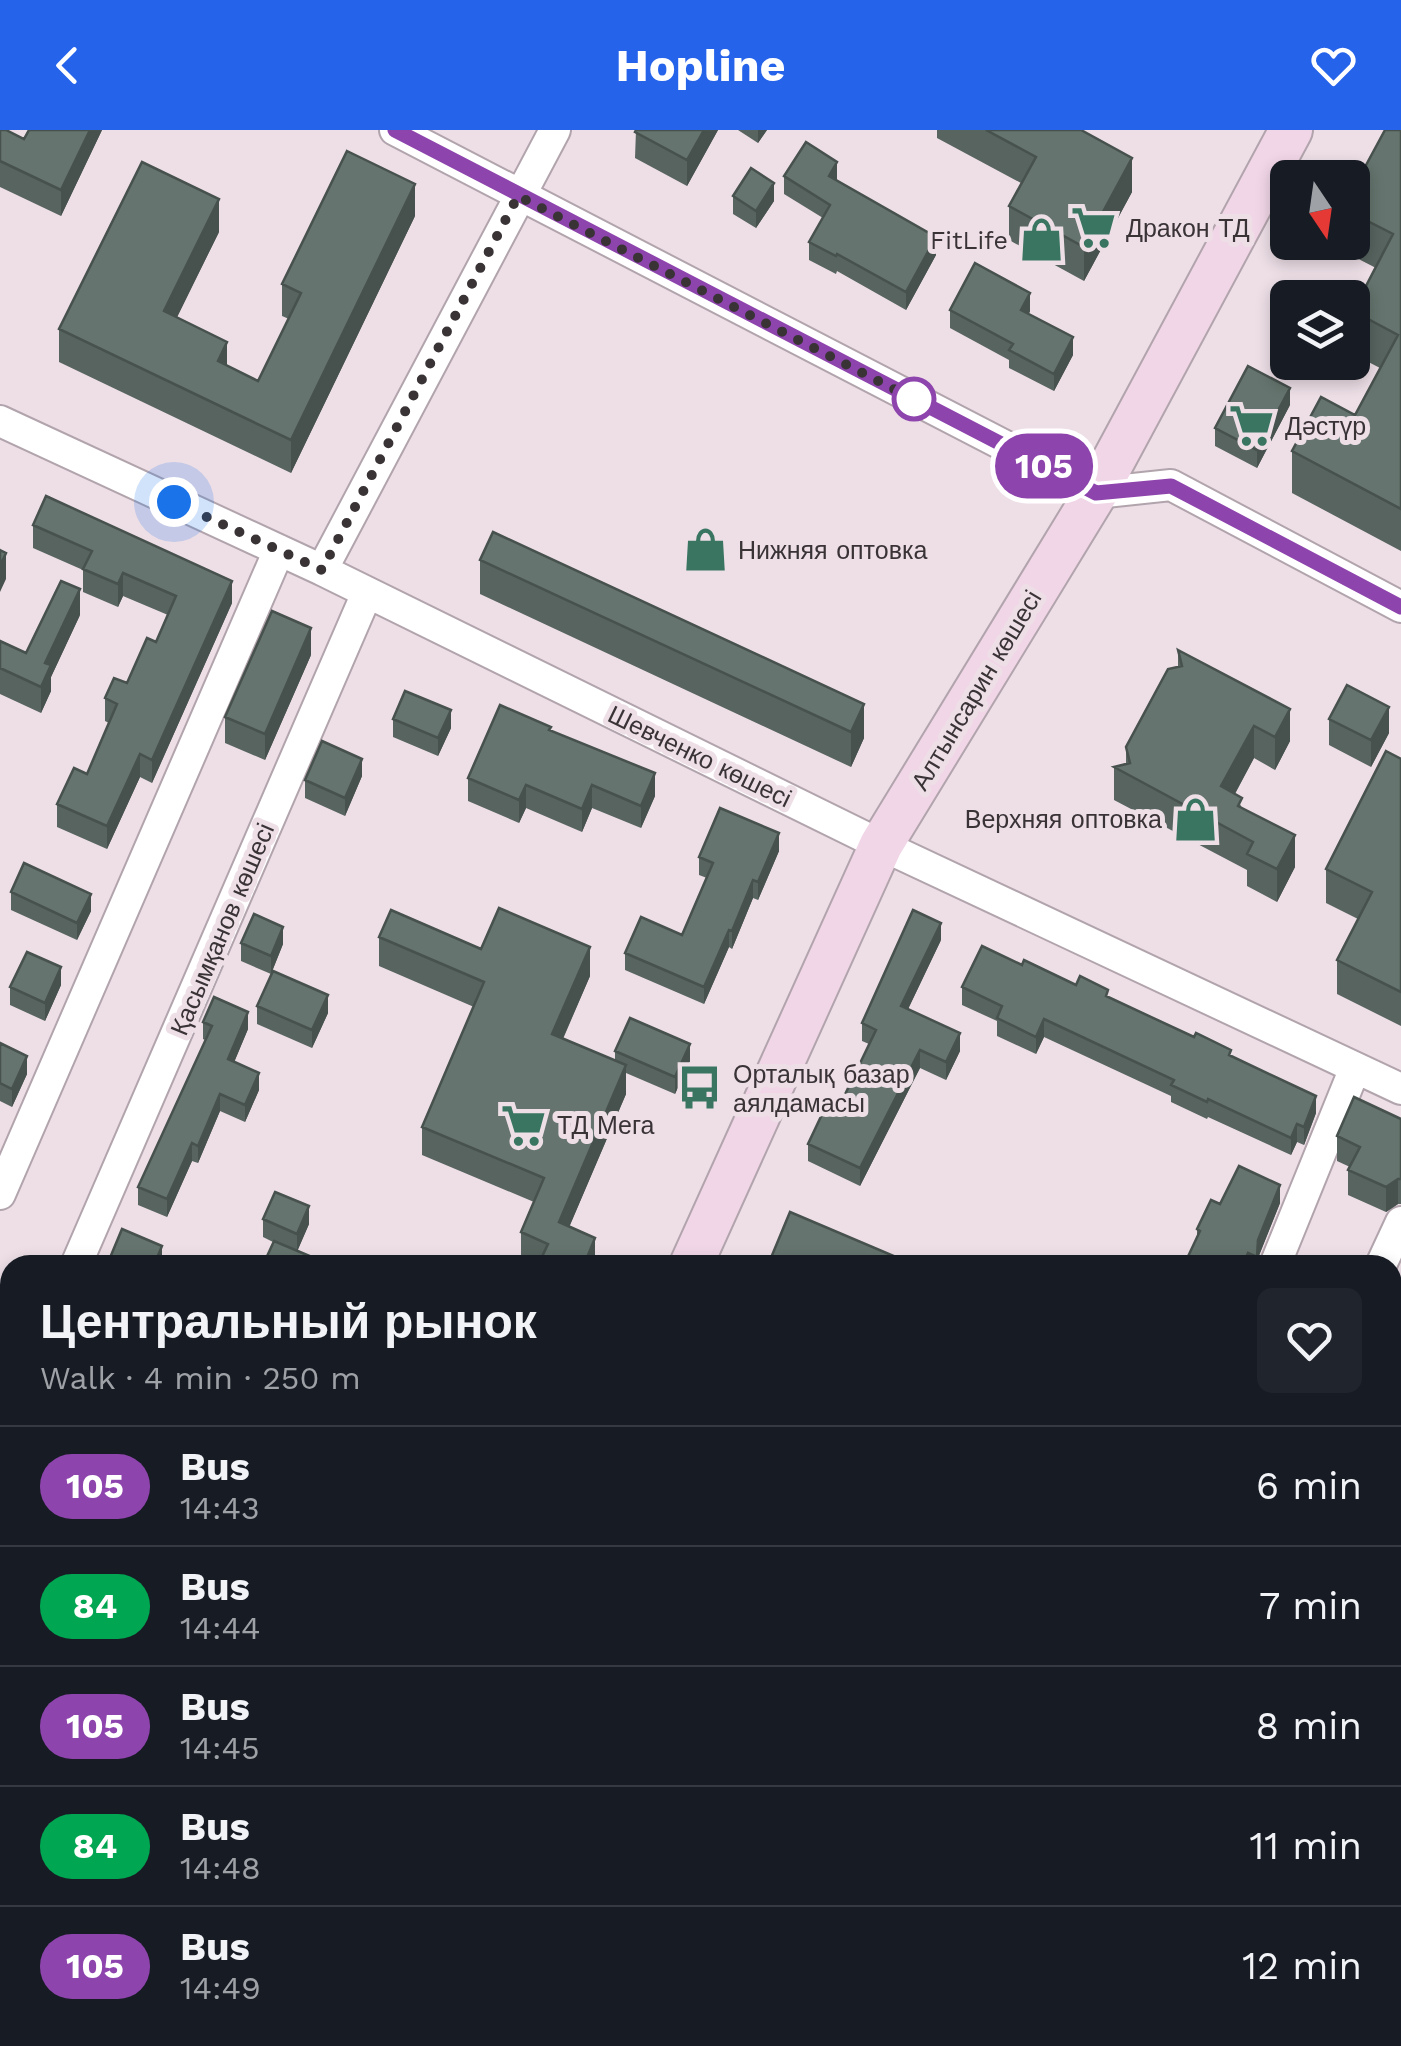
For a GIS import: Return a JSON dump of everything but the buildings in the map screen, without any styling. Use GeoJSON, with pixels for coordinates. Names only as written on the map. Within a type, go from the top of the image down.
{"type":"FeatureCollection","features":[{"type":"Feature","properties":{"kind":"street"},"geometry":{"type":"LineString","coordinates":[[395,130],[1096,493],[1171,486],[1401,607]]}},
{"type":"Feature","properties":{"kind":"street"},"geometry":{"type":"LineString","coordinates":[[322,570],[555,130]]}},
{"type":"Feature","properties":{"kind":"street","name":"Алтынсарин көшесі"},"geometry":{"type":"LineString","coordinates":[[696,1255],[881,845],[1096,493],[1291,130]]}},
{"type":"Feature","properties":{"kind":"street","name":"Шевченко көшесі"},"geometry":{"type":"LineString","coordinates":[[0,422],[322,570],[881,845],[1401,1088]]}},
{"type":"Feature","properties":{"kind":"street"},"geometry":{"type":"LineString","coordinates":[[0,1194],[279,550]]}},
{"type":"Feature","properties":{"kind":"street","name":"Қасымқанов көшесі"},"geometry":{"type":"LineString","coordinates":[[80,1255],[368,593]]}},
{"type":"Feature","properties":{"kind":"street"},"geometry":{"type":"LineString","coordinates":[[1280,1255],[1355,1068]]}},
{"type":"Feature","properties":{"kind":"street"},"geometry":{"type":"LineString","coordinates":[[1386,1255],[1401,1222]]}},
{"type":"Feature","properties":{"kind":"bus line","name":"105"},"geometry":{"type":"LineString","coordinates":[[395,130],[1096,493],[1171,486],[1401,607]]}},
{"type":"Feature","properties":{"kind":"place","name":"Дракон ТД"},"geometry":{"type":"Point","coordinates":[1093,228]}},
{"type":"Feature","properties":{"kind":"place","name":"FitLife"},"geometry":{"type":"Point","coordinates":[1041,240]}},
{"type":"Feature","properties":{"kind":"place","name":"Дәстүр"},"geometry":{"type":"Point","coordinates":[1252,426]}},
{"type":"Feature","properties":{"kind":"place","name":"Нижняя оптовка"},"geometry":{"type":"Point","coordinates":[705,550]}},
{"type":"Feature","properties":{"kind":"place","name":"Верхняя оптовка"},"geometry":{"type":"Point","coordinates":[1195,819]}},
{"type":"Feature","properties":{"kind":"place","name":"Орталық базар аялдамасы"},"geometry":{"type":"Point","coordinates":[700,1088]}},
{"type":"Feature","properties":{"kind":"place","name":"ТД Мега"},"geometry":{"type":"Point","coordinates":[524,1125]}},
{"type":"Feature","properties":{"kind":"route"},"geometry":{"type":"LineString","coordinates":[[174,502],[322,570],[518,196],[919,402],[914,399]]}}]}
